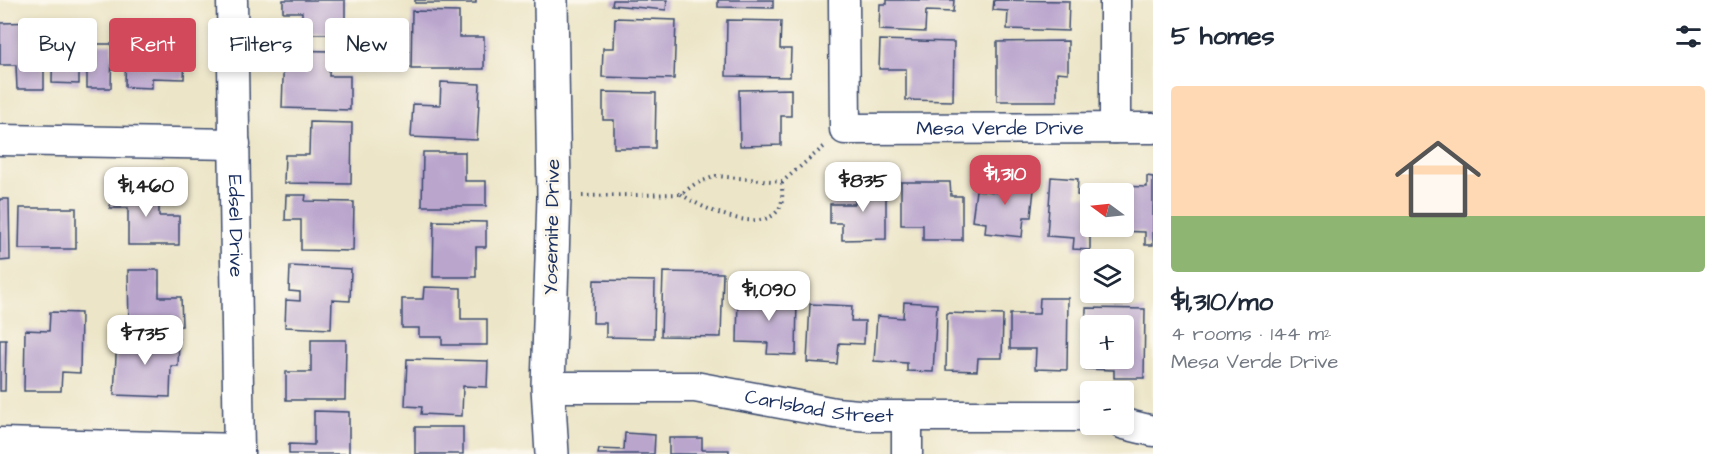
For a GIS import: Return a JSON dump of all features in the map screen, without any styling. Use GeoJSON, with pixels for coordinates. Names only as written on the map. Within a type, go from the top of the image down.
{"type":"FeatureCollection","features":[{"type":"Feature","properties":{"kind":"street","name":"Edsel Drive"},"geometry":{"type":"LineString","coordinates":[[232,0],[239,451]]}},
{"type":"Feature","properties":{"kind":"street","name":"Yosemite Drive"},"geometry":{"type":"LineString","coordinates":[[551,0],[554,197],[548,387],[552,454]]}},
{"type":"Feature","properties":{"kind":"street"},"geometry":{"type":"LineString","coordinates":[[844,0],[845,129]]}},
{"type":"Feature","properties":{"kind":"street"},"geometry":{"type":"LineString","coordinates":[[1115,0],[1115,128]]}},
{"type":"Feature","properties":{"kind":"street","name":"Mesa Verde Drive"},"geometry":{"type":"LineString","coordinates":[[845,129],[1153,128]]}},
{"type":"Feature","properties":{"kind":"street"},"geometry":{"type":"LineString","coordinates":[[0,140],[235,144]]}},
{"type":"Feature","properties":{"kind":"street","name":"Carlsbad Street"},"geometry":{"type":"LineString","coordinates":[[548,387],[695,387],[835,413],[907,417],[1080,416]]}},
{"type":"Feature","properties":{"kind":"street"},"geometry":{"type":"LineString","coordinates":[[907,417],[907,454]]}},
{"type":"Feature","properties":{"kind":"street"},"geometry":{"type":"LineString","coordinates":[[1134,426],[1153,431]]}},
{"type":"Feature","properties":{"kind":"street"},"geometry":{"type":"LineString","coordinates":[[0,443],[239,451]]}},
{"type":"Feature","properties":{"kind":"path"},"geometry":{"type":"LineString","coordinates":[[554,197],[681,194],[695,184],[716,176],[782,182],[845,129]]}},
{"type":"Feature","properties":{"kind":"path"},"geometry":{"type":"LineString","coordinates":[[681,194],[698,206],[720,215],[759,220],[775,214],[781,204],[782,182]]}},
{"type":"Feature","properties":{"kind":"building"},"geometry":{"type":"Polygon","coordinates":[[[283,0],[345,0],[345,18],[325,18],[325,34],[313,34],[313,18],[302,18],[302,12],[283,12],[283,0]]]}},
{"type":"Feature","properties":{"kind":"building"},"geometry":{"type":"Polygon","coordinates":[[[415,0],[476,0],[476,3],[415,3],[415,0]]]}},
{"type":"Feature","properties":{"kind":"building"},"geometry":{"type":"Polygon","coordinates":[[[613,0],[667,0],[666,10],[612,5],[613,0]]]}},
{"type":"Feature","properties":{"kind":"building"},"geometry":{"type":"Polygon","coordinates":[[[718,0],[773,0],[773,8],[718,7],[718,0]]]}},
{"type":"Feature","properties":{"kind":"building"},"geometry":{"type":"Polygon","coordinates":[[[887,0],[954,0],[953,12],[926,11],[925,32],[879,30],[880,4],[887,4],[887,0]]]}},
{"type":"Feature","properties":{"kind":"building"},"geometry":{"type":"Polygon","coordinates":[[[994,0],[1069,1],[1068,31],[1007,29],[1008,11],[993,10],[994,0]]]}},
{"type":"Feature","properties":{"kind":"building"},"geometry":{"type":"Polygon","coordinates":[[[412,11],[459,12],[459,37],[484,37],[484,69],[411,69],[412,11]]]}},
{"type":"Feature","properties":{"kind":"building"},"geometry":{"type":"Polygon","coordinates":[[[615,18],[676,20],[674,79],[602,77],[603,48],[614,48],[615,18]]]}},
{"type":"Feature","properties":{"kind":"building"},"geometry":{"type":"Polygon","coordinates":[[[727,20],[781,21],[780,49],[791,49],[790,77],[726,76],[727,20]]]}},
{"type":"Feature","properties":{"kind":"building"},"geometry":{"type":"Polygon","coordinates":[[[0,23],[18,23],[18,72],[44,72],[44,89],[17,89],[16,65],[0,65],[0,23]]]}},
{"type":"Feature","properties":{"kind":"building"},"geometry":{"type":"Polygon","coordinates":[[[880,40],[954,42],[953,101],[906,100],[906,69],[879,69],[880,40]]]}},
{"type":"Feature","properties":{"kind":"building"},"geometry":{"type":"Polygon","coordinates":[[[1068,41],[1068,73],[1057,72],[1057,101],[997,101],[997,42],[1068,41]]]}},
{"type":"Feature","properties":{"kind":"building"},"geometry":{"type":"Polygon","coordinates":[[[97,44],[109,44],[111,88],[87,88],[87,73],[79,73],[79,84],[52,83],[52,72],[97,72],[97,44]]]}},
{"type":"Feature","properties":{"kind":"building"},"geometry":{"type":"Polygon","coordinates":[[[313,51],[325,51],[325,72],[329,72],[329,76],[350,76],[350,110],[282,108],[283,72],[313,72],[313,51]]]}},
{"type":"Feature","properties":{"kind":"building"},"geometry":{"type":"Polygon","coordinates":[[[125,72],[184,72],[184,79],[152,78],[152,88],[125,87],[125,72]]]}},
{"type":"Feature","properties":{"kind":"building"},"geometry":{"type":"Polygon","coordinates":[[[441,82],[480,84],[477,140],[411,137],[413,104],[440,105],[441,82]]]}},
{"type":"Feature","properties":{"kind":"building"},"geometry":{"type":"Polygon","coordinates":[[[791,89],[791,116],[781,116],[781,145],[740,146],[739,90],[791,89]]]}},
{"type":"Feature","properties":{"kind":"building"},"geometry":{"type":"Polygon","coordinates":[[[603,92],[656,93],[655,148],[614,148],[614,120],[603,120],[603,92]]]}},
{"type":"Feature","properties":{"kind":"building"},"geometry":{"type":"Polygon","coordinates":[[[310,122],[352,123],[351,184],[284,183],[285,155],[309,155],[310,122]]]}},
{"type":"Feature","properties":{"kind":"building"},"geometry":{"type":"Polygon","coordinates":[[[423,152],[465,152],[465,181],[486,181],[486,206],[422,206],[423,152]]]}},
{"type":"Feature","properties":{"kind":"building"},"geometry":{"type":"Polygon","coordinates":[[[998,176],[1035,180],[1031,217],[1024,217],[1022,237],[985,233],[986,223],[972,221],[976,190],[996,192],[998,176]]]}},
{"type":"Feature","properties":{"kind":"building"},"geometry":{"type":"Polygon","coordinates":[[[1147,176],[1153,177],[1153,245],[1145,245],[1145,232],[1134,232],[1134,187],[1147,187],[1147,176]]]}},
{"type":"Feature","properties":{"kind":"building"},"geometry":{"type":"Polygon","coordinates":[[[1051,177],[1078,179],[1080,237],[1090,237],[1090,249],[1073,249],[1074,238],[1047,236],[1051,177]]]}},
{"type":"Feature","properties":{"kind":"building"},"geometry":{"type":"Polygon","coordinates":[[[886,182],[886,239],[842,240],[842,223],[830,223],[830,204],[855,204],[855,183],[886,182]]]}},
{"type":"Feature","properties":{"kind":"building"},"geometry":{"type":"Polygon","coordinates":[[[901,182],[950,182],[951,196],[962,196],[962,240],[923,240],[923,225],[901,225],[901,182]]]}},
{"type":"Feature","properties":{"kind":"building"},"geometry":{"type":"Polygon","coordinates":[[[110,189],[159,189],[159,216],[179,216],[179,245],[128,245],[128,208],[110,208],[110,189]]]}},
{"type":"Feature","properties":{"kind":"building"},"geometry":{"type":"Polygon","coordinates":[[[286,195],[306,195],[305,201],[354,202],[353,251],[301,250],[301,220],[285,220],[286,195]]]}},
{"type":"Feature","properties":{"kind":"building"},"geometry":{"type":"Polygon","coordinates":[[[0,199],[9,199],[10,260],[0,261],[0,199]]]}},
{"type":"Feature","properties":{"kind":"building"},"geometry":{"type":"Polygon","coordinates":[[[20,208],[76,208],[76,249],[19,249],[20,208]]]}},
{"type":"Feature","properties":{"kind":"building"},"geometry":{"type":"Polygon","coordinates":[[[434,221],[486,222],[486,247],[476,247],[476,277],[433,277],[434,221]]]}},
{"type":"Feature","properties":{"kind":"building"},"geometry":{"type":"Polygon","coordinates":[[[290,266],[351,269],[350,301],[332,300],[331,329],[285,327],[286,300],[300,301],[300,292],[289,291],[290,266]]]}},
{"type":"Feature","properties":{"kind":"building"},"geometry":{"type":"Polygon","coordinates":[[[128,270],[159,270],[159,297],[181,297],[182,326],[129,327],[128,270]]]}},
{"type":"Feature","properties":{"kind":"building"},"geometry":{"type":"Polygon","coordinates":[[[663,272],[723,273],[721,337],[661,336],[663,272]]]}},
{"type":"Feature","properties":{"kind":"building"},"geometry":{"type":"Polygon","coordinates":[[[594,280],[655,281],[654,338],[606,337],[606,323],[593,323],[594,280]]]}},
{"type":"Feature","properties":{"kind":"building"},"geometry":{"type":"Polygon","coordinates":[[[424,287],[461,288],[461,319],[487,319],[487,345],[442,345],[442,337],[419,337],[419,328],[402,328],[402,299],[423,299],[424,287]]]}},
{"type":"Feature","properties":{"kind":"building"},"geometry":{"type":"Polygon","coordinates":[[[738,295],[797,296],[796,355],[767,354],[768,343],[737,342],[738,295]]]}},
{"type":"Feature","properties":{"kind":"building"},"geometry":{"type":"Polygon","coordinates":[[[1040,298],[1068,298],[1067,370],[1035,369],[1036,349],[1010,349],[1010,314],[1039,314],[1040,298]]]}},
{"type":"Feature","properties":{"kind":"building"},"geometry":{"type":"Polygon","coordinates":[[[904,302],[937,304],[933,372],[907,371],[907,363],[874,361],[877,316],[903,318],[904,302]]]}},
{"type":"Feature","properties":{"kind":"building"},"geometry":{"type":"Polygon","coordinates":[[[810,304],[852,306],[851,321],[865,321],[864,344],[839,343],[837,364],[807,362],[810,304]]]}},
{"type":"Feature","properties":{"kind":"building"},"geometry":{"type":"Polygon","coordinates":[[[1086,308],[1145,309],[1144,378],[1114,378],[1114,370],[1085,369],[1134,369],[1134,315],[1086,315],[1086,308]]]}},
{"type":"Feature","properties":{"kind":"building"},"geometry":{"type":"Polygon","coordinates":[[[50,312],[81,313],[80,373],[62,372],[61,391],[24,391],[25,330],[49,331],[50,312]]]}},
{"type":"Feature","properties":{"kind":"building"},"geometry":{"type":"Polygon","coordinates":[[[947,313],[1003,315],[1002,358],[978,358],[977,371],[946,370],[947,313]]]}},
{"type":"Feature","properties":{"kind":"building"},"geometry":{"type":"Polygon","coordinates":[[[117,337],[179,339],[178,366],[171,366],[170,397],[114,395],[117,337]]]}},
{"type":"Feature","properties":{"kind":"building"},"geometry":{"type":"Polygon","coordinates":[[[0,340],[6,340],[5,391],[0,391],[0,340]]]}},
{"type":"Feature","properties":{"kind":"building"},"geometry":{"type":"Polygon","coordinates":[[[311,340],[346,340],[345,400],[286,400],[286,372],[311,372],[311,340]]]}},
{"type":"Feature","properties":{"kind":"building"},"geometry":{"type":"Polygon","coordinates":[[[407,359],[488,361],[487,387],[463,386],[462,416],[421,414],[422,407],[405,406],[407,359]]]}},
{"type":"Feature","properties":{"kind":"building"},"geometry":{"type":"Polygon","coordinates":[[[314,411],[349,412],[349,454],[289,454],[289,444],[314,445],[314,411]]]}},
{"type":"Feature","properties":{"kind":"building"},"geometry":{"type":"Polygon","coordinates":[[[415,427],[463,427],[463,454],[415,454],[415,427]]]}},
{"type":"Feature","properties":{"kind":"building"},"geometry":{"type":"Polygon","coordinates":[[[625,433],[655,435],[654,454],[598,454],[599,449],[624,450],[625,433]]]}},
{"type":"Feature","properties":{"kind":"building"},"geometry":{"type":"Polygon","coordinates":[[[669,438],[702,438],[702,450],[729,450],[729,454],[669,454],[669,438]]]}}]}
